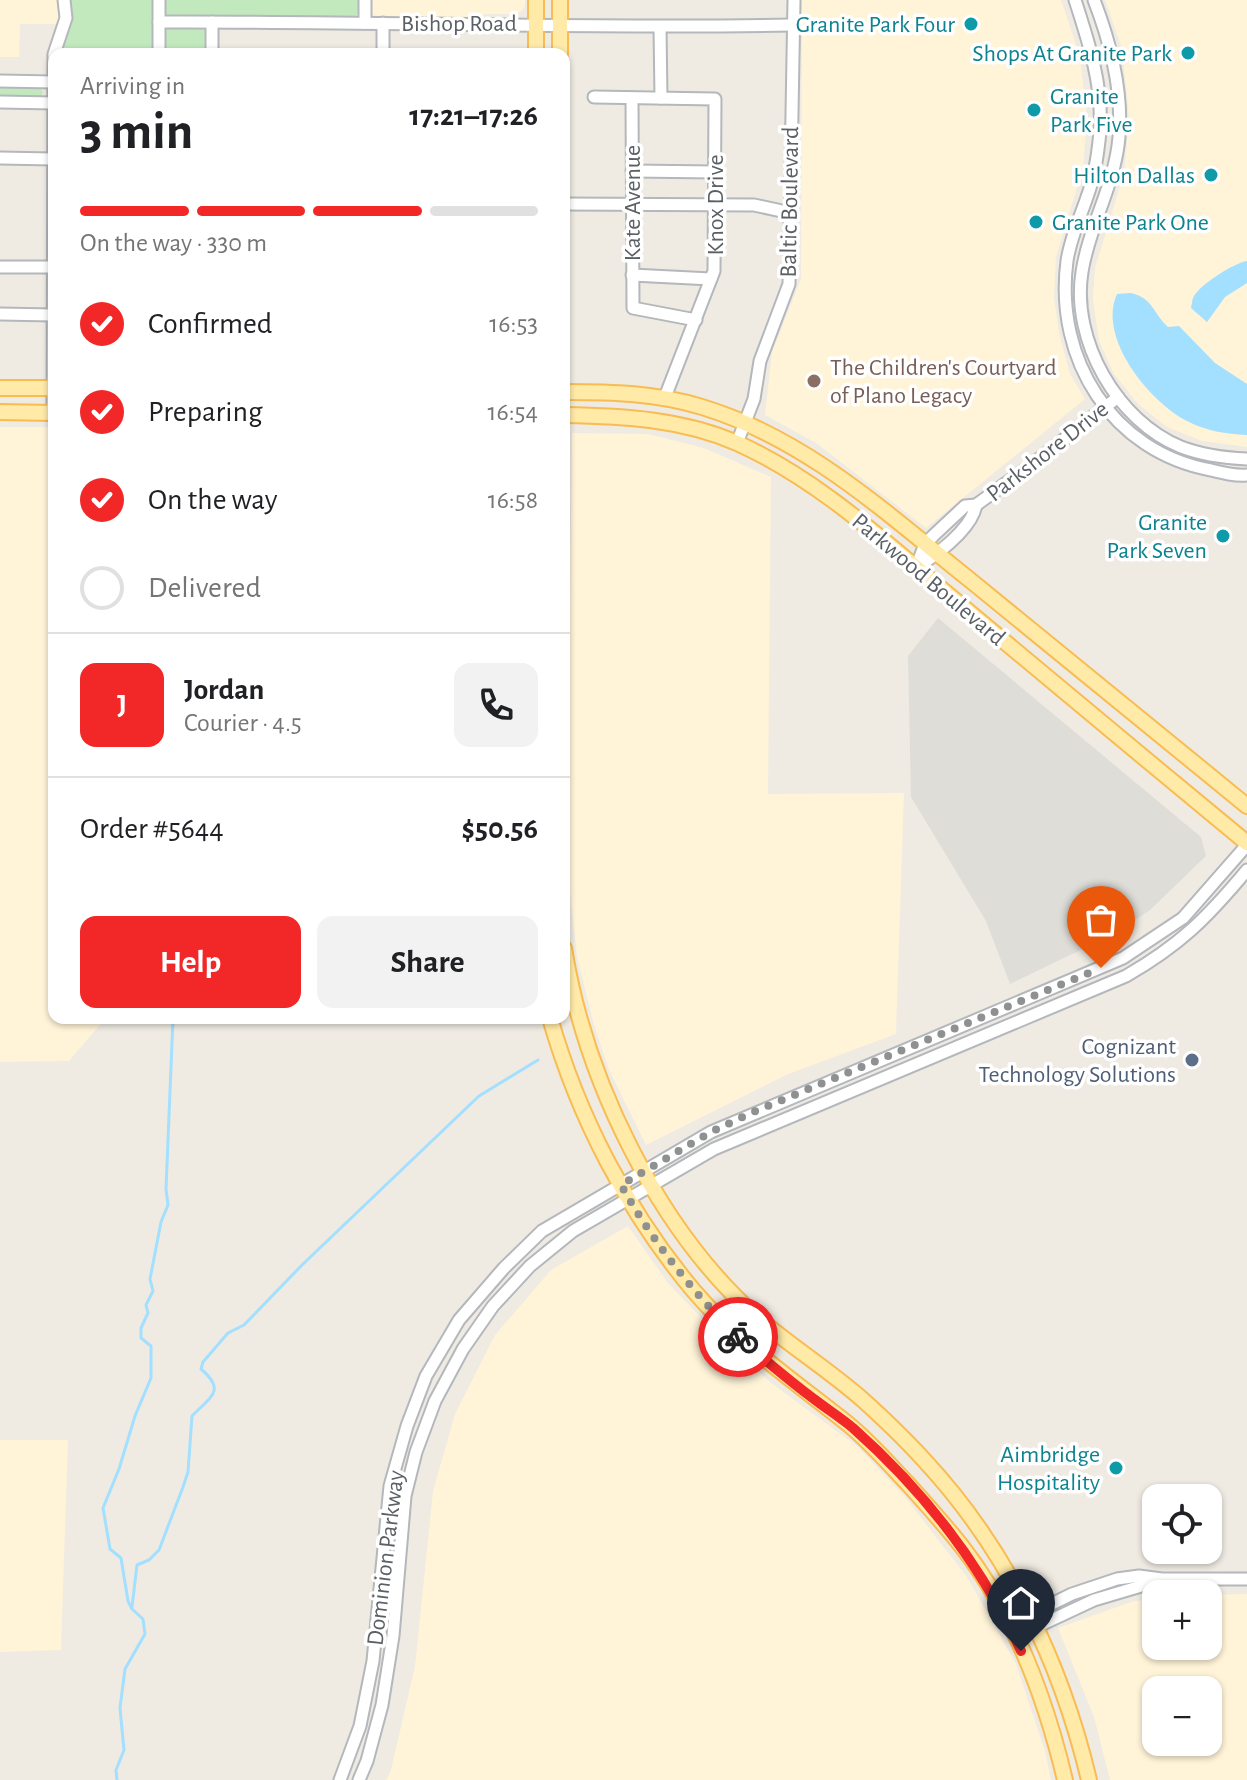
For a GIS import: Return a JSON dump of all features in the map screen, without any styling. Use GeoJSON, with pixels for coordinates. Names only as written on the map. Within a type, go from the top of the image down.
{"type":"FeatureCollection","features":[{"type":"Feature","properties":{"kind":"main road"},"geometry":{"type":"LineString","coordinates":[[536,0],[536,48]]}},
{"type":"Feature","properties":{"kind":"main road"},"geometry":{"type":"LineString","coordinates":[[560,0],[560,48]]}},
{"type":"Feature","properties":{"kind":"main road"},"geometry":{"type":"LineString","coordinates":[[0,388],[48,388]]}},
{"type":"Feature","properties":{"kind":"main road","name":"Parkwood Boulevard"},"geometry":{"type":"LineString","coordinates":[[570,392],[665,397],[703,407],[795,446],[837,473],[1247,806]]}},
{"type":"Feature","properties":{"kind":"main road"},"geometry":{"type":"LineString","coordinates":[[0,412],[48,413]]}},
{"type":"Feature","properties":{"kind":"main road","name":"Parkwood Boulevard"},"geometry":{"type":"LineString","coordinates":[[570,415],[617,416],[694,428],[737,443],[767,458],[823,493],[1247,844]]}},
{"type":"Feature","properties":{"kind":"main road"},"geometry":{"type":"LineString","coordinates":[[1076,701],[1094,680]]}},
{"type":"Feature","properties":{"kind":"main road"},"geometry":{"type":"LineString","coordinates":[[570,977],[597,1070],[615,1113],[653,1186],[696,1249],[741,1301],[873,1410],[926,1462],[990,1544],[1032,1621],[1064,1692],[1089,1780]]}},
{"type":"Feature","properties":{"kind":"main road"},"geometry":{"type":"LineString","coordinates":[[552,1024],[583,1109],[629,1200],[656,1242],[711,1310],[769,1363],[857,1432],[921,1499],[964,1550],[1012,1631],[1041,1700],[1065,1780]]}},
{"type":"Feature","properties":{"kind":"main road"},"geometry":{"type":"LineString","coordinates":[[857,1432],[873,1410]]}},
{"type":"Feature","properties":{"kind":"street"},"geometry":{"type":"LineString","coordinates":[[56,48],[66,18],[64,0]]}},
{"type":"Feature","properties":{"kind":"street"},"geometry":{"type":"LineString","coordinates":[[159,0],[159,48]]}},
{"type":"Feature","properties":{"kind":"street"},"geometry":{"type":"LineString","coordinates":[[365,0],[365,23]]}},
{"type":"Feature","properties":{"kind":"street","name":"Baltic Boulevard"},"geometry":{"type":"LineString","coordinates":[[737,443],[754,399],[760,361],[789,284],[791,25],[794,0]]}},
{"type":"Feature","properties":{"kind":"street"},"geometry":{"type":"LineString","coordinates":[[1075,0],[1089,42],[1099,97],[1097,157],[1065,273],[1066,310],[1074,348],[1103,407],[1131,435],[1162,455],[1194,467],[1247,475]]}},
{"type":"Feature","properties":{"kind":"street"},"geometry":{"type":"LineString","coordinates":[[1094,0],[1116,69],[1119,100],[1116,160],[1111,183],[1088,243],[1081,275],[1082,309],[1088,341],[1118,397],[1143,422],[1181,447],[1220,458],[1247,459]]}},
{"type":"Feature","properties":{"kind":"street","name":"Bishop Road"},"geometry":{"type":"LineString","coordinates":[[159,22],[560,24],[660,28],[791,25]]}},
{"type":"Feature","properties":{"kind":"street"},"geometry":{"type":"LineString","coordinates":[[212,22],[212,48]]}},
{"type":"Feature","properties":{"kind":"street"},"geometry":{"type":"LineString","coordinates":[[383,23],[383,48]]}},
{"type":"Feature","properties":{"kind":"street"},"geometry":{"type":"LineString","coordinates":[[594,97],[661,98],[660,28]]}},
{"type":"Feature","properties":{"kind":"street"},"geometry":{"type":"LineString","coordinates":[[1089,42],[1107,36]]}},
{"type":"Feature","properties":{"kind":"street"},"geometry":{"type":"LineString","coordinates":[[0,81],[48,82]]}},
{"type":"Feature","properties":{"kind":"street","name":"Kate Avenue"},"geometry":{"type":"LineString","coordinates":[[632,98],[633,308],[696,320]]}},
{"type":"Feature","properties":{"kind":"street","name":"Knox Drive"},"geometry":{"type":"LineString","coordinates":[[661,98],[715,99],[716,255],[711,279],[665,397]]}},
{"type":"Feature","properties":{"kind":"street"},"geometry":{"type":"LineString","coordinates":[[0,102],[48,103]]}},
{"type":"Feature","properties":{"kind":"street"},"geometry":{"type":"LineString","coordinates":[[1097,157],[1116,160]]}},
{"type":"Feature","properties":{"kind":"street"},"geometry":{"type":"LineString","coordinates":[[0,158],[48,159]]}},
{"type":"Feature","properties":{"kind":"street"},"geometry":{"type":"LineString","coordinates":[[632,171],[715,172]]}},
{"type":"Feature","properties":{"kind":"street"},"geometry":{"type":"LineString","coordinates":[[570,204],[754,205],[791,213]]}},
{"type":"Feature","properties":{"kind":"street"},"geometry":{"type":"LineString","coordinates":[[0,267],[48,267]]}},
{"type":"Feature","properties":{"kind":"street"},"geometry":{"type":"LineString","coordinates":[[1065,273],[1081,275]]}},
{"type":"Feature","properties":{"kind":"street"},"geometry":{"type":"LineString","coordinates":[[632,275],[711,279]]}},
{"type":"Feature","properties":{"kind":"street"},"geometry":{"type":"LineString","coordinates":[[0,314],[48,315]]}},
{"type":"Feature","properties":{"kind":"street","name":"Parkshore Drive"},"geometry":{"type":"LineString","coordinates":[[916,568],[925,544],[965,506],[976,505],[1118,397]]}},
{"type":"Feature","properties":{"kind":"street","name":"Parkshore Drive"},"geometry":{"type":"LineString","coordinates":[[916,568],[937,554],[974,516],[976,505]]}},
{"type":"Feature","properties":{"kind":"street","name":"Dominion Parkway"},"geometry":{"type":"LineString","coordinates":[[340,1780],[360,1726],[373,1661],[390,1486],[407,1426],[426,1376],[459,1320],[504,1268],[542,1231],[711,1132],[1123,958],[1192,910],[1247,844]]}},
{"type":"Feature","properties":{"kind":"street","name":"Dominion Parkway"},"geometry":{"type":"LineString","coordinates":[[359,1780],[376,1730],[393,1636],[405,1496],[416,1452],[435,1401],[463,1349],[493,1306],[530,1266],[573,1231],[714,1149],[1126,976],[1185,938],[1247,870]]}},
{"type":"Feature","properties":{"kind":"street"},"geometry":{"type":"LineString","coordinates":[[1153,939],[1163,954]]}},
{"type":"Feature","properties":{"kind":"street"},"geometry":{"type":"LineString","coordinates":[[820,1084],[826,1101]]}},
{"type":"Feature","properties":{"kind":"street"},"geometry":{"type":"LineString","coordinates":[[383,1548],[400,1548]]}},
{"type":"Feature","properties":{"kind":"street"},"geometry":{"type":"LineString","coordinates":[[1012,1631],[1032,1621],[1162,1579],[1247,1579]]}},
{"type":"Feature","properties":{"kind":"street"},"geometry":{"type":"LineString","coordinates":[[360,1726],[376,1730]]}},
{"type":"Feature","properties":{"kind":"shaded area"},"geometry":{"type":"Polygon","coordinates":[[[0,0],[59,0],[62,24],[20,24],[19,57],[0,57],[0,0]]]}},
{"type":"Feature","properties":{"kind":"shaded area"},"geometry":{"type":"Polygon","coordinates":[[[368,0],[525,0],[525,5],[517,14],[486,14],[465,19],[374,18],[370,15],[368,0]]]}},
{"type":"Feature","properties":{"kind":"shaded area"},"geometry":{"type":"Polygon","coordinates":[[[802,0],[1061,0],[1080,57],[1087,118],[1083,168],[1056,257],[1054,297],[1059,333],[1070,374],[1085,399],[926,528],[816,443],[765,415],[772,352],[801,279],[802,0]]]}},
{"type":"Feature","properties":{"kind":"shaded area"},"geometry":{"type":"Polygon","coordinates":[[[1105,0],[1247,0],[1247,447],[1202,441],[1167,427],[1138,404],[1114,374],[1099,341],[1093,300],[1095,268],[1124,173],[1129,118],[1122,48],[1105,0]]]}},
{"type":"Feature","properties":{"kind":"shaded area"},"geometry":{"type":"Polygon","coordinates":[[[0,427],[48,427],[48,1024],[101,1024],[69,1061],[0,1062],[0,427]]]}},
{"type":"Feature","properties":{"kind":"shaded area"},"geometry":{"type":"Polygon","coordinates":[[[572,433],[648,434],[704,448],[771,477],[768,794],[904,793],[896,1034],[786,1075],[646,1145],[609,1070],[577,957],[570,893],[572,433]]]}},
{"type":"Feature","properties":{"kind":"shaded area"},"geometry":{"type":"Polygon","coordinates":[[[938,618],[1201,837],[1206,856],[1150,910],[1112,935],[1010,984],[986,921],[911,797],[908,656],[938,618]]]}},
{"type":"Feature","properties":{"kind":"shaded area"},"geometry":{"type":"Polygon","coordinates":[[[628,1226],[668,1283],[712,1329],[770,1382],[857,1446],[905,1497],[967,1577],[1016,1664],[1045,1751],[1051,1780],[386,1780],[415,1666],[433,1491],[455,1414],[495,1335],[551,1270],[628,1226]]]}},
{"type":"Feature","properties":{"kind":"shaded area"},"geometry":{"type":"Polygon","coordinates":[[[0,1440],[68,1440],[61,1650],[0,1652],[0,1440]]]}},
{"type":"Feature","properties":{"kind":"shaded area"},"geometry":{"type":"Polygon","coordinates":[[[1247,1594],[1247,1780],[1110,1780],[1094,1717],[1058,1628],[1142,1600],[1142,1660],[1222,1660],[1222,1595],[1247,1594]]]}},
{"type":"Feature","properties":{"kind":"green space"},"geometry":{"type":"Polygon","coordinates":[[[68,0],[154,0],[153,48],[62,48],[71,20],[68,0]]]}},
{"type":"Feature","properties":{"kind":"green space"},"geometry":{"type":"Polygon","coordinates":[[[164,0],[359,0],[358,14],[353,18],[167,17],[164,0]]]}},
{"type":"Feature","properties":{"kind":"green space"},"geometry":{"type":"Polygon","coordinates":[[[172,27],[201,27],[208,33],[208,48],[164,48],[165,30],[172,27]]]}},
{"type":"Feature","properties":{"kind":"green space"},"geometry":{"type":"Polygon","coordinates":[[[0,86],[39,86],[43,92],[41,98],[0,99],[0,86]]]}},
{"type":"Feature","properties":{"kind":"water"},"geometry":{"type":"Polygon","coordinates":[[[1247,261],[1247,283],[1225,297],[1207,322],[1191,308],[1194,296],[1203,286],[1226,270],[1247,261]]]}},
{"type":"Feature","properties":{"kind":"water"},"geometry":{"type":"Polygon","coordinates":[[[1131,293],[1149,302],[1168,327],[1179,326],[1215,363],[1247,384],[1247,435],[1216,431],[1187,421],[1143,384],[1121,349],[1114,330],[1113,311],[1117,294],[1131,293]]]}},
{"type":"Feature","properties":{"kind":"waterway"},"geometry":{"type":"LineString","coordinates":[[117,1780],[116,1770],[124,1750],[120,1708],[125,1669],[145,1634],[143,1619],[128,1601],[121,1558],[110,1549],[103,1508],[151,1378],[151,1346],[141,1338],[141,1328],[153,1291],[150,1279],[161,1222],[168,1205],[166,1189],[173,1024]]}},
{"type":"Feature","properties":{"kind":"waterway"},"geometry":{"type":"LineString","coordinates":[[132,1607],[137,1565],[149,1560],[159,1550],[188,1472],[192,1416],[213,1394],[213,1383],[201,1369],[203,1362],[228,1333],[244,1325],[302,1265],[479,1096],[538,1060]]}},
{"type":"Feature","properties":{"kind":"way so far"},"geometry":{"type":"LineString","coordinates":[[738,1337],[672,1263],[640,1219],[621,1185],[711,1132],[753,1112],[1101,968]]}},
{"type":"Feature","properties":{"kind":"place","name":"Granite Park Four"},"geometry":{"type":"Point","coordinates":[971,24]}},
{"type":"Feature","properties":{"kind":"place","name":"Shops At Granite Park"},"geometry":{"type":"Point","coordinates":[1188,53]}},
{"type":"Feature","properties":{"kind":"place","name":"Granite Park Five"},"geometry":{"type":"Point","coordinates":[1034,110]}},
{"type":"Feature","properties":{"kind":"place","name":"Hilton Dallas"},"geometry":{"type":"Point","coordinates":[1211,175]}},
{"type":"Feature","properties":{"kind":"place","name":"Granite Park One"},"geometry":{"type":"Point","coordinates":[1036,222]}},
{"type":"Feature","properties":{"kind":"place","name":"The Children's Courtyard of Plano Legacy"},"geometry":{"type":"Point","coordinates":[814,381]}},
{"type":"Feature","properties":{"kind":"place","name":"Granite Park Seven"},"geometry":{"type":"Point","coordinates":[1223,536]}},
{"type":"Feature","properties":{"kind":"place","name":"Cognizant Technology Solutions"},"geometry":{"type":"Point","coordinates":[1192,1060]}},
{"type":"Feature","properties":{"kind":"place","name":"Aimbridge Hospitality"},"geometry":{"type":"Point","coordinates":[1116,1468]}},
{"type":"Feature","properties":{"kind":"route"},"geometry":{"type":"LineString","coordinates":[[738,1337],[846,1422],[930,1509],[964,1550],[982,1578],[1021,1651]]}}]}
